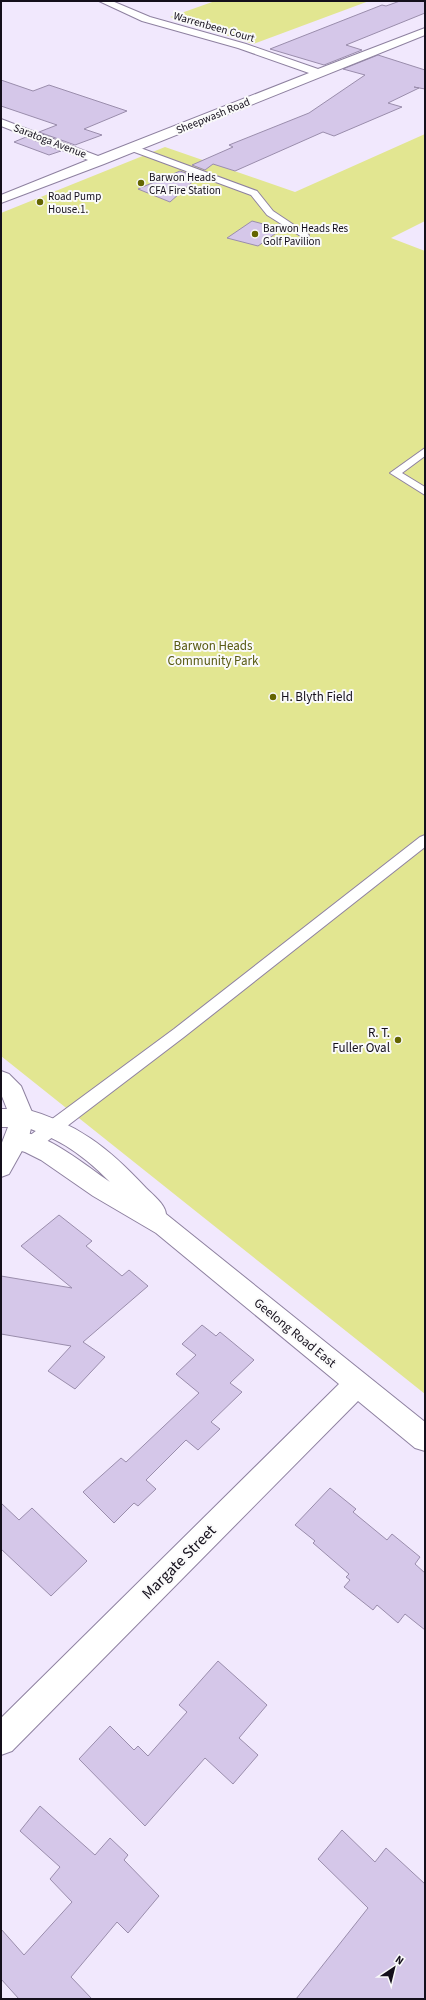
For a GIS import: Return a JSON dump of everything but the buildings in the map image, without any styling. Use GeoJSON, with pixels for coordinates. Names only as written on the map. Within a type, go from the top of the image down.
{"type":"FeatureCollection","features":[{"type":"Feature","properties":{"kind":"street","name":"Warrenbeen Court"},"geometry":{"type":"LineString","coordinates":[[104,1],[146,20],[242,46],[318,73]]}},
{"type":"Feature","properties":{"kind":"street","name":"Sheepwash Road"},"geometry":{"type":"LineString","coordinates":[[1,199],[425,31]]}},
{"type":"Feature","properties":{"kind":"street","name":"Saratoga Avenue"},"geometry":{"type":"LineString","coordinates":[[1,122],[43,140],[100,161]]}},
{"type":"Feature","properties":{"kind":"street"},"geometry":{"type":"LineString","coordinates":[[1,1080],[13,1092],[14,1130],[1,1166]]}},
{"type":"Feature","properties":{"kind":"street","name":"Geelong Road East"},"geometry":{"type":"LineString","coordinates":[[14,1130],[36,1120],[54,1126],[76,1140],[121,1175],[165,1226]]}},
{"type":"Feature","properties":{"kind":"street","name":"Geelong Road East"},"geometry":{"type":"LineString","coordinates":[[14,1130],[102,1189],[165,1226],[425,1439]]}},
{"type":"Feature","properties":{"kind":"street","name":"Margate Street"},"geometry":{"type":"LineString","coordinates":[[1,1740],[357,1384]]}},
{"type":"Feature","properties":{"kind":"lane"},"geometry":{"type":"LineString","coordinates":[[132,148],[254,192],[270,213],[305,235]]}},
{"type":"Feature","properties":{"kind":"lane"},"geometry":{"type":"LineString","coordinates":[[425,451],[395,474],[425,492]]}},
{"type":"Feature","properties":{"kind":"lane"},"geometry":{"type":"LineString","coordinates":[[54,1126],[179,1034],[425,840]]}},
{"type":"Feature","properties":{"kind":"green space"},"geometry":{"type":"Polygon","coordinates":[[[215,1],[369,1],[253,44],[170,17],[215,1]]]}},
{"type":"Feature","properties":{"kind":"green space","name":"Barwon Heads Community Park"},"geometry":{"type":"Polygon","coordinates":[[[425,134],[425,221],[391,238],[425,251],[425,1394],[1,1056],[1,213],[165,147],[295,192],[425,134]]]}},
{"type":"Feature","properties":{"kind":"place","name":"Barwon Heads CFA Fire Station"},"geometry":{"type":"Point","coordinates":[141,183]}},
{"type":"Feature","properties":{"kind":"place","name":"Road Pump House.1."},"geometry":{"type":"Point","coordinates":[40,202]}},
{"type":"Feature","properties":{"kind":"place","name":"Barwon Heads Res Golf Pavilion"},"geometry":{"type":"Point","coordinates":[255,234]}},
{"type":"Feature","properties":{"kind":"place","name":"H. Blyth Field"},"geometry":{"type":"Point","coordinates":[273,697]}},
{"type":"Feature","properties":{"kind":"place","name":"R. T. Fuller Oval"},"geometry":{"type":"Point","coordinates":[398,1040]}}]}
